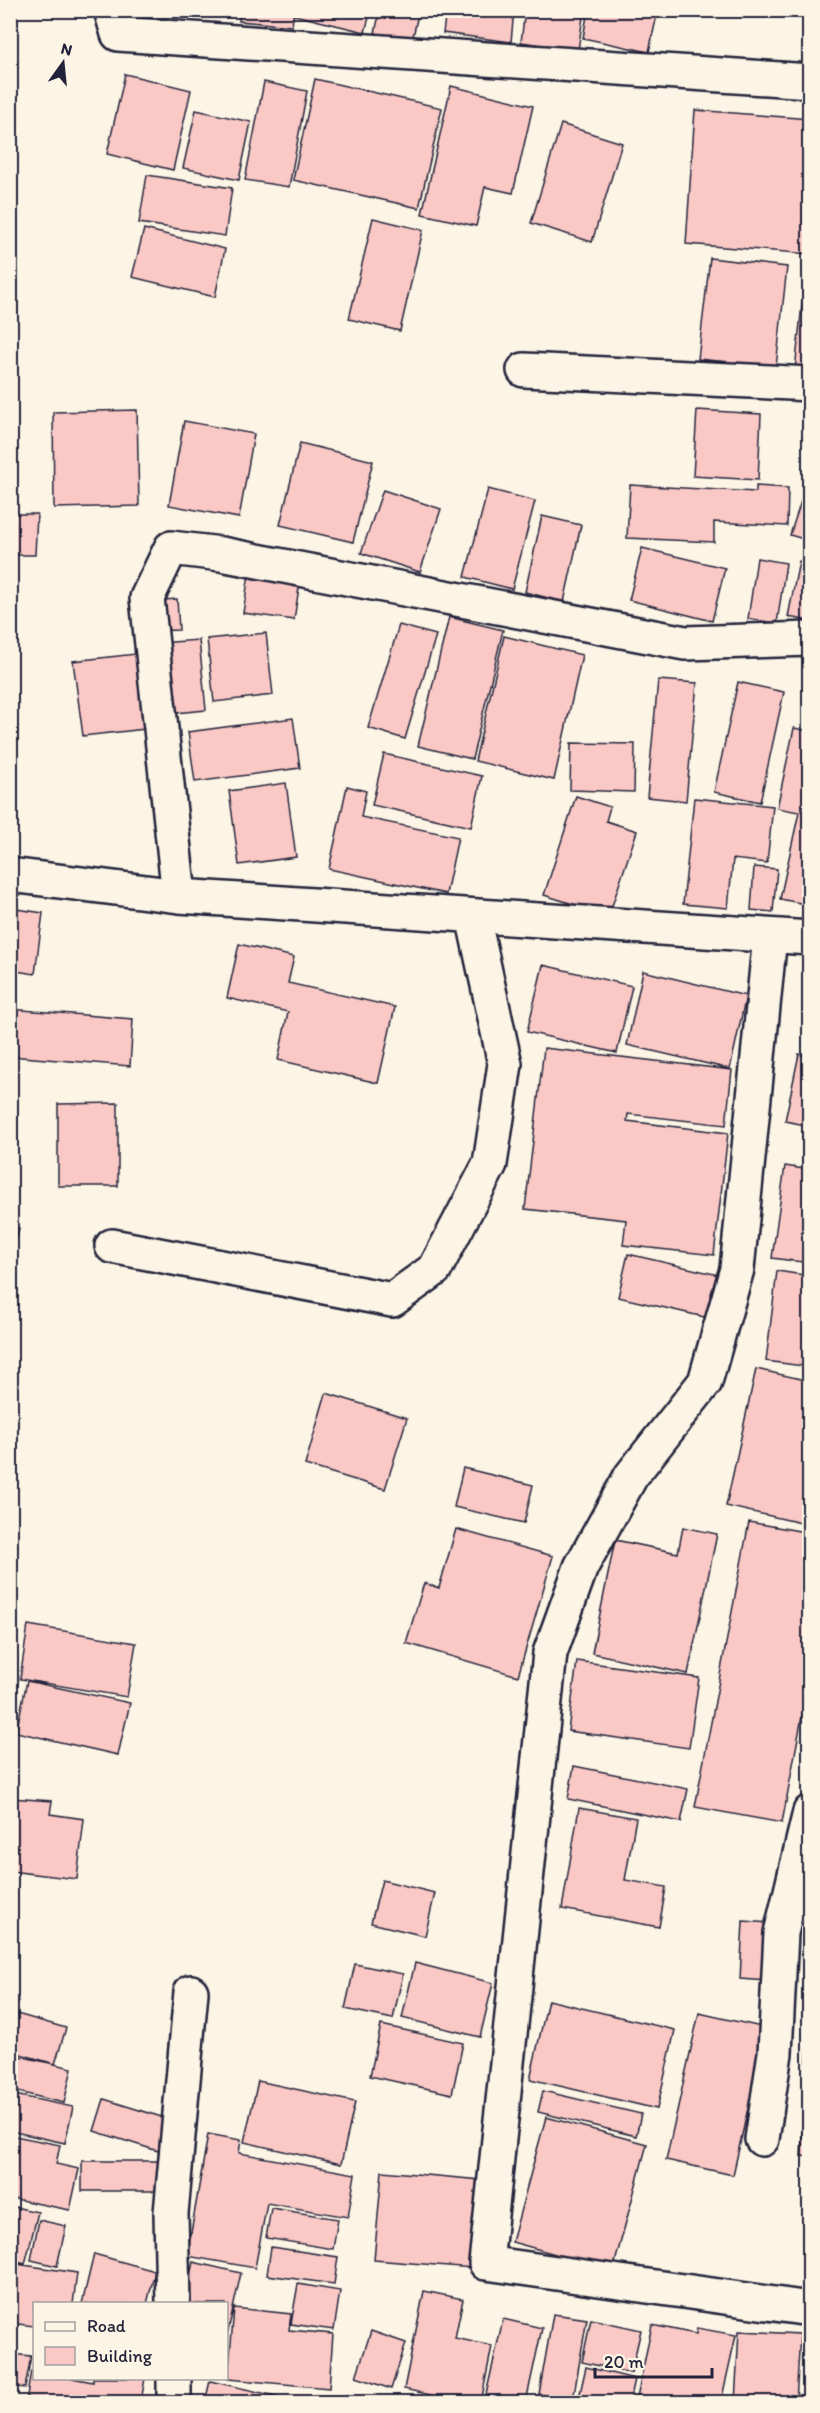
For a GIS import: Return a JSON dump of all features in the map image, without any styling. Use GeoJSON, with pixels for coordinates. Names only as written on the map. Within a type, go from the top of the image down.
{"type":"FeatureCollection","features":[{"type":"Feature","properties":{"kind":"street"},"geometry":{"type":"LineString","coordinates":[[111,10],[118,34],[810,81]]}},
{"type":"Feature","properties":{"kind":"street"},"geometry":{"type":"LineString","coordinates":[[524,369],[810,384]]}},
{"type":"Feature","properties":{"kind":"street"},"geometry":{"type":"LineString","coordinates":[[179,896],[147,598],[171,548],[221,554],[686,643],[810,639]]}},
{"type":"Feature","properties":{"kind":"street"},"geometry":{"type":"LineString","coordinates":[[10,875],[179,896],[810,938]]}},
{"type":"Feature","properties":{"kind":"street"},"geometry":{"type":"LineString","coordinates":[[112,1246],[392,1300],[435,1269],[490,1164],[505,1064],[473,916]]}},
{"type":"Feature","properties":{"kind":"street"},"geometry":{"type":"LineString","coordinates":[[770,936],[736,1269],[705,1382],[632,1476],[580,1567],[550,1653],[486,2263],[810,2309]]}},
{"type":"Feature","properties":{"kind":"street"},"geometry":{"type":"LineString","coordinates":[[762,2139],[775,2053],[781,1933],[810,1812]]}},
{"type":"Feature","properties":{"kind":"street"},"geometry":{"type":"LineString","coordinates":[[173,2302],[171,2213],[190,1992]]}},
{"type":"Feature","properties":{"kind":"street"},"geometry":{"type":"LineString","coordinates":[[174,2380],[174,2403]]}},
{"type":"Feature","properties":{"kind":"building"},"geometry":{"type":"Polygon","coordinates":[[[240,10],[294,10],[292,26],[239,21],[240,10]]]}},
{"type":"Feature","properties":{"kind":"building"},"geometry":{"type":"Polygon","coordinates":[[[295,10],[371,10],[365,32],[294,15],[295,10]]]}},
{"type":"Feature","properties":{"kind":"building"},"geometry":{"type":"Polygon","coordinates":[[[380,10],[419,10],[412,41],[375,33],[380,10]]]}},
{"type":"Feature","properties":{"kind":"building"},"geometry":{"type":"Polygon","coordinates":[[[446,10],[514,10],[511,42],[443,33],[446,10]]]}},
{"type":"Feature","properties":{"kind":"building"},"geometry":{"type":"Polygon","coordinates":[[[525,10],[584,10],[578,50],[521,42],[525,10]]]}},
{"type":"Feature","properties":{"kind":"building"},"geometry":{"type":"Polygon","coordinates":[[[588,10],[658,10],[649,52],[583,38],[588,10]]]}},
{"type":"Feature","properties":{"kind":"building"},"geometry":{"type":"Polygon","coordinates":[[[125,74],[191,90],[173,170],[107,154],[125,74]]]}},
{"type":"Feature","properties":{"kind":"building"},"geometry":{"type":"Polygon","coordinates":[[[315,79],[442,108],[419,208],[293,180],[315,79]]]}},
{"type":"Feature","properties":{"kind":"building"},"geometry":{"type":"Polygon","coordinates":[[[264,82],[307,91],[289,187],[245,180],[264,82]]]}},
{"type":"Feature","properties":{"kind":"building"},"geometry":{"type":"Polygon","coordinates":[[[451,86],[533,106],[513,193],[485,187],[476,226],[422,214],[451,86]]]}},
{"type":"Feature","properties":{"kind":"building"},"geometry":{"type":"Polygon","coordinates":[[[196,110],[251,122],[239,180],[183,168],[196,110]]]}},
{"type":"Feature","properties":{"kind":"building"},"geometry":{"type":"Polygon","coordinates":[[[695,110],[810,119],[810,254],[686,244],[695,110]]]}},
{"type":"Feature","properties":{"kind":"building"},"geometry":{"type":"Polygon","coordinates":[[[561,124],[622,143],[592,242],[531,223],[561,124]]]}},
{"type":"Feature","properties":{"kind":"building"},"geometry":{"type":"Polygon","coordinates":[[[147,175],[232,188],[225,236],[139,223],[147,175]]]}},
{"type":"Feature","properties":{"kind":"building"},"geometry":{"type":"Polygon","coordinates":[[[373,218],[423,230],[400,331],[349,319],[373,218]]]}},
{"type":"Feature","properties":{"kind":"building"},"geometry":{"type":"Polygon","coordinates":[[[144,229],[225,249],[215,297],[132,277],[144,229]]]}},
{"type":"Feature","properties":{"kind":"building"},"geometry":{"type":"Polygon","coordinates":[[[710,258],[787,267],[776,367],[698,359],[710,258]]]}},
{"type":"Feature","properties":{"kind":"building"},"geometry":{"type":"Polygon","coordinates":[[[804,286],[810,286],[810,381],[794,379],[804,286]]]}},
{"type":"Feature","properties":{"kind":"building"},"geometry":{"type":"Polygon","coordinates":[[[137,410],[139,506],[54,508],[53,412],[137,410]]]}},
{"type":"Feature","properties":{"kind":"building"},"geometry":{"type":"Polygon","coordinates":[[[697,410],[761,414],[758,480],[693,476],[697,410]]]}},
{"type":"Feature","properties":{"kind":"building"},"geometry":{"type":"Polygon","coordinates":[[[184,421],[254,434],[239,518],[169,505],[184,421]]]}},
{"type":"Feature","properties":{"kind":"building"},"geometry":{"type":"Polygon","coordinates":[[[300,443],[373,461],[353,542],[280,525],[300,443]]]}},
{"type":"Feature","properties":{"kind":"building"},"geometry":{"type":"Polygon","coordinates":[[[630,485],[756,492],[756,486],[788,488],[787,526],[714,522],[714,542],[627,538],[630,485]]]}},
{"type":"Feature","properties":{"kind":"building"},"geometry":{"type":"Polygon","coordinates":[[[488,489],[535,501],[512,589],[465,577],[488,489]]]}},
{"type":"Feature","properties":{"kind":"building"},"geometry":{"type":"Polygon","coordinates":[[[383,490],[441,509],[420,572],[361,553],[383,490]]]}},
{"type":"Feature","properties":{"kind":"building"},"geometry":{"type":"Polygon","coordinates":[[[804,492],[810,494],[810,541],[790,535],[804,492]]]}},
{"type":"Feature","properties":{"kind":"building"},"geometry":{"type":"Polygon","coordinates":[[[10,514],[37,514],[35,555],[10,555],[10,514]]]}},
{"type":"Feature","properties":{"kind":"building"},"geometry":{"type":"Polygon","coordinates":[[[542,516],[581,525],[564,602],[525,592],[542,516]]]}},
{"type":"Feature","properties":{"kind":"building"},"geometry":{"type":"Polygon","coordinates":[[[642,548],[725,568],[712,621],[629,600],[642,548]]]}},
{"type":"Feature","properties":{"kind":"building"},"geometry":{"type":"Polygon","coordinates":[[[757,558],[786,563],[777,623],[748,619],[757,558]]]}},
{"type":"Feature","properties":{"kind":"building"},"geometry":{"type":"Polygon","coordinates":[[[799,561],[810,563],[810,621],[788,617],[799,561]]]}},
{"type":"Feature","properties":{"kind":"building"},"geometry":{"type":"Polygon","coordinates":[[[249,574],[300,581],[294,620],[243,613],[249,574]]]}},
{"type":"Feature","properties":{"kind":"building"},"geometry":{"type":"Polygon","coordinates":[[[177,599],[179,630],[151,631],[149,601],[177,599]]]}},
{"type":"Feature","properties":{"kind":"building"},"geometry":{"type":"Polygon","coordinates":[[[449,617],[503,630],[472,759],[418,746],[449,617]]]}},
{"type":"Feature","properties":{"kind":"building"},"geometry":{"type":"Polygon","coordinates":[[[399,625],[436,635],[405,739],[368,728],[399,625]]]}},
{"type":"Feature","properties":{"kind":"building"},"geometry":{"type":"Polygon","coordinates":[[[266,633],[273,695],[214,702],[207,639],[266,633]]]}},
{"type":"Feature","properties":{"kind":"building"},"geometry":{"type":"Polygon","coordinates":[[[504,636],[582,655],[554,780],[475,761],[504,636]]]}},
{"type":"Feature","properties":{"kind":"building"},"geometry":{"type":"Polygon","coordinates":[[[199,640],[206,710],[165,714],[159,643],[199,640]]]}},
{"type":"Feature","properties":{"kind":"building"},"geometry":{"type":"Polygon","coordinates":[[[145,653],[154,728],[83,736],[73,661],[145,653]]]}},
{"type":"Feature","properties":{"kind":"building"},"geometry":{"type":"Polygon","coordinates":[[[658,680],[697,683],[686,801],[647,797],[658,680]]]}},
{"type":"Feature","properties":{"kind":"building"},"geometry":{"type":"Polygon","coordinates":[[[738,682],[784,692],[760,802],[714,792],[738,682]]]}},
{"type":"Feature","properties":{"kind":"building"},"geometry":{"type":"Polygon","coordinates":[[[293,718],[300,768],[195,782],[188,732],[293,718]]]}},
{"type":"Feature","properties":{"kind":"building"},"geometry":{"type":"Polygon","coordinates":[[[794,728],[810,731],[810,905],[780,899],[799,812],[777,808],[794,728]]]}},
{"type":"Feature","properties":{"kind":"building"},"geometry":{"type":"Polygon","coordinates":[[[571,743],[635,744],[634,792],[570,790],[571,743]]]}},
{"type":"Feature","properties":{"kind":"building"},"geometry":{"type":"Polygon","coordinates":[[[384,754],[482,776],[471,827],[372,805],[384,754]]]}},
{"type":"Feature","properties":{"kind":"building"},"geometry":{"type":"Polygon","coordinates":[[[286,783],[296,857],[239,865],[229,791],[286,783]]]}},
{"type":"Feature","properties":{"kind":"building"},"geometry":{"type":"Polygon","coordinates":[[[347,786],[366,791],[361,817],[458,837],[446,894],[329,869],[347,786]]]}},
{"type":"Feature","properties":{"kind":"building"},"geometry":{"type":"Polygon","coordinates":[[[576,796],[610,807],[606,821],[637,831],[609,915],[544,895],[576,796]]]}},
{"type":"Feature","properties":{"kind":"building"},"geometry":{"type":"Polygon","coordinates":[[[694,798],[773,806],[767,863],[733,859],[728,908],[683,904],[694,798]]]}},
{"type":"Feature","properties":{"kind":"building"},"geometry":{"type":"Polygon","coordinates":[[[754,867],[777,869],[773,912],[751,910],[754,867]]]}},
{"type":"Feature","properties":{"kind":"building"},"geometry":{"type":"Polygon","coordinates":[[[10,908],[43,913],[35,974],[10,970],[10,908]]]}},
{"type":"Feature","properties":{"kind":"building"},"geometry":{"type":"Polygon","coordinates":[[[239,944],[294,957],[288,983],[395,1007],[378,1083],[278,1060],[288,1012],[227,998],[239,944]]]}},
{"type":"Feature","properties":{"kind":"building"},"geometry":{"type":"Polygon","coordinates":[[[543,965],[632,986],[617,1053],[527,1032],[543,965]]]}},
{"type":"Feature","properties":{"kind":"building"},"geometry":{"type":"Polygon","coordinates":[[[643,971],[746,996],[730,1069],[627,1045],[643,971]]]}},
{"type":"Feature","properties":{"kind":"building"},"geometry":{"type":"Polygon","coordinates":[[[10,1009],[133,1019],[130,1066],[10,1056],[10,1009]]]}},
{"type":"Feature","properties":{"kind":"building"},"geometry":{"type":"Polygon","coordinates":[[[544,1048],[732,1070],[726,1125],[628,1114],[627,1121],[728,1133],[714,1255],[623,1245],[626,1220],[525,1209],[544,1048]]]}},
{"type":"Feature","properties":{"kind":"building"},"geometry":{"type":"Polygon","coordinates":[[[799,1054],[810,1057],[810,1126],[785,1121],[799,1054]]]}},
{"type":"Feature","properties":{"kind":"building"},"geometry":{"type":"Polygon","coordinates":[[[118,1103],[118,1186],[58,1186],[58,1104],[118,1103]]]}},
{"type":"Feature","properties":{"kind":"building"},"geometry":{"type":"Polygon","coordinates":[[[785,1166],[810,1170],[810,1263],[772,1258],[785,1166]]]}},
{"type":"Feature","properties":{"kind":"building"},"geometry":{"type":"Polygon","coordinates":[[[10,1225],[19,1228],[13,1254],[10,1253],[10,1225]]]}},
{"type":"Feature","properties":{"kind":"building"},"geometry":{"type":"Polygon","coordinates":[[[628,1254],[723,1276],[713,1319],[618,1297],[628,1254]]]}},
{"type":"Feature","properties":{"kind":"building"},"geometry":{"type":"Polygon","coordinates":[[[777,1271],[810,1276],[810,1367],[766,1361],[777,1271]]]}},
{"type":"Feature","properties":{"kind":"building"},"geometry":{"type":"Polygon","coordinates":[[[756,1369],[810,1381],[810,1525],[726,1506],[756,1369]]]}},
{"type":"Feature","properties":{"kind":"building"},"geometry":{"type":"Polygon","coordinates":[[[326,1393],[407,1418],[385,1489],[305,1465],[326,1393]]]}},
{"type":"Feature","properties":{"kind":"building"},"geometry":{"type":"Polygon","coordinates":[[[463,1468],[533,1485],[524,1523],[454,1507],[463,1468]]]}},
{"type":"Feature","properties":{"kind":"building"},"geometry":{"type":"Polygon","coordinates":[[[749,1522],[810,1533],[810,1690],[807,1690],[782,1823],[695,1807],[749,1522]]]}},
{"type":"Feature","properties":{"kind":"building"},"geometry":{"type":"Polygon","coordinates":[[[683,1527],[717,1534],[688,1674],[592,1653],[615,1540],[678,1553],[683,1527]]]}},
{"type":"Feature","properties":{"kind":"building"},"geometry":{"type":"Polygon","coordinates":[[[456,1529],[553,1556],[518,1676],[406,1643],[424,1583],[439,1588],[456,1529]]]}},
{"type":"Feature","properties":{"kind":"building"},"geometry":{"type":"Polygon","coordinates":[[[28,1625],[136,1643],[127,1697],[20,1679],[28,1625]]]}},
{"type":"Feature","properties":{"kind":"building"},"geometry":{"type":"Polygon","coordinates":[[[577,1661],[699,1678],[689,1748],[568,1731],[577,1661]]]}},
{"type":"Feature","properties":{"kind":"building"},"geometry":{"type":"Polygon","coordinates":[[[27,1681],[130,1703],[118,1755],[16,1732],[27,1681]]]}},
{"type":"Feature","properties":{"kind":"building"},"geometry":{"type":"Polygon","coordinates":[[[574,1766],[688,1789],[681,1822],[568,1799],[574,1766]]]}},
{"type":"Feature","properties":{"kind":"building"},"geometry":{"type":"Polygon","coordinates":[[[10,1798],[52,1801],[50,1814],[84,1819],[77,1879],[10,1871],[10,1798]]]}},
{"type":"Feature","properties":{"kind":"building"},"geometry":{"type":"Polygon","coordinates":[[[579,1808],[636,1818],[625,1880],[666,1887],[659,1927],[562,1909],[579,1808]]]}},
{"type":"Feature","properties":{"kind":"building"},"geometry":{"type":"Polygon","coordinates":[[[382,1880],[435,1893],[425,1936],[371,1923],[382,1880]]]}},
{"type":"Feature","properties":{"kind":"building"},"geometry":{"type":"Polygon","coordinates":[[[743,1921],[772,1923],[768,1981],[740,1979],[743,1921]]]}},
{"type":"Feature","properties":{"kind":"building"},"geometry":{"type":"Polygon","coordinates":[[[415,1963],[493,1983],[480,2037],[402,2018],[415,1963]]]}},
{"type":"Feature","properties":{"kind":"building"},"geometry":{"type":"Polygon","coordinates":[[[355,1964],[403,1974],[393,2019],[345,2009],[355,1964]]]}},
{"type":"Feature","properties":{"kind":"building"},"geometry":{"type":"Polygon","coordinates":[[[548,2000],[675,2030],[657,2109],[530,2079],[548,2000]]]}},
{"type":"Feature","properties":{"kind":"building"},"geometry":{"type":"Polygon","coordinates":[[[10,2012],[66,2028],[55,2064],[10,2051],[10,2012]]]}},
{"type":"Feature","properties":{"kind":"building"},"geometry":{"type":"Polygon","coordinates":[[[699,2013],[766,2028],[733,2175],[666,2160],[699,2013]]]}},
{"type":"Feature","properties":{"kind":"building"},"geometry":{"type":"Polygon","coordinates":[[[381,2025],[463,2043],[452,2094],[370,2076],[381,2025]]]}},
{"type":"Feature","properties":{"kind":"building"},"geometry":{"type":"Polygon","coordinates":[[[808,2041],[810,2042],[810,2157],[801,2156],[808,2041]]]}},
{"type":"Feature","properties":{"kind":"building"},"geometry":{"type":"Polygon","coordinates":[[[10,2054],[72,2068],[64,2103],[10,2090],[10,2054]]]}},
{"type":"Feature","properties":{"kind":"building"},"geometry":{"type":"Polygon","coordinates":[[[258,2081],[355,2102],[341,2164],[244,2142],[258,2081]]]}},
{"type":"Feature","properties":{"kind":"building"},"geometry":{"type":"Polygon","coordinates":[[[543,2091],[641,2114],[636,2136],[538,2112],[543,2091]]]}},
{"type":"Feature","properties":{"kind":"building"},"geometry":{"type":"Polygon","coordinates":[[[10,2094],[73,2107],[65,2143],[10,2131],[10,2094]]]}},
{"type":"Feature","properties":{"kind":"building"},"geometry":{"type":"Polygon","coordinates":[[[104,2099],[168,2119],[158,2151],[94,2131],[104,2099]]]}},
{"type":"Feature","properties":{"kind":"building"},"geometry":{"type":"Polygon","coordinates":[[[546,2117],[647,2144],[613,2270],[512,2242],[546,2117]]]}},
{"type":"Feature","properties":{"kind":"building"},"geometry":{"type":"Polygon","coordinates":[[[208,2134],[241,2140],[239,2153],[355,2174],[348,2217],[267,2203],[255,2268],[187,2256],[208,2134]]]}},
{"type":"Feature","properties":{"kind":"building"},"geometry":{"type":"Polygon","coordinates":[[[10,2135],[60,2145],[56,2164],[79,2169],[70,2210],[10,2198],[10,2135]]]}},
{"type":"Feature","properties":{"kind":"building"},"geometry":{"type":"Polygon","coordinates":[[[82,2161],[166,2161],[166,2191],[82,2191],[82,2161]]]}},
{"type":"Feature","properties":{"kind":"building"},"geometry":{"type":"Polygon","coordinates":[[[382,2171],[481,2180],[473,2268],[374,2260],[382,2171]]]}},
{"type":"Feature","properties":{"kind":"building"},"geometry":{"type":"Polygon","coordinates":[[[10,2206],[38,2212],[25,2264],[10,2260],[10,2206]]]}},
{"type":"Feature","properties":{"kind":"building"},"geometry":{"type":"Polygon","coordinates":[[[271,2208],[338,2219],[333,2249],[266,2238],[271,2208]]]}},
{"type":"Feature","properties":{"kind":"building"},"geometry":{"type":"Polygon","coordinates":[[[39,2220],[66,2226],[57,2266],[31,2260],[39,2220]]]}},
{"type":"Feature","properties":{"kind":"building"},"geometry":{"type":"Polygon","coordinates":[[[271,2247],[338,2257],[334,2284],[267,2275],[271,2247]]]}},
{"type":"Feature","properties":{"kind":"building"},"geometry":{"type":"Polygon","coordinates":[[[94,2254],[155,2271],[147,2302],[82,2302],[94,2254]]]}},
{"type":"Feature","properties":{"kind":"building"},"geometry":{"type":"Polygon","coordinates":[[[193,2262],[241,2273],[228,2331],[228,2302],[184,2302],[193,2262]]]}},
{"type":"Feature","properties":{"kind":"building"},"geometry":{"type":"Polygon","coordinates":[[[10,2263],[77,2273],[73,2302],[33,2302],[33,2326],[10,2323],[10,2263]]]}},
{"type":"Feature","properties":{"kind":"building"},"geometry":{"type":"Polygon","coordinates":[[[298,2284],[340,2291],[334,2330],[291,2324],[298,2284]]]}},
{"type":"Feature","properties":{"kind":"building"},"geometry":{"type":"Polygon","coordinates":[[[424,2291],[463,2299],[455,2338],[492,2346],[481,2402],[447,2402],[448,2399],[404,2389],[424,2291]]]}},
{"type":"Feature","properties":{"kind":"building"},"geometry":{"type":"Polygon","coordinates":[[[234,2308],[291,2314],[289,2330],[333,2334],[329,2388],[228,2379],[234,2308]]]}},
{"type":"Feature","properties":{"kind":"building"},"geometry":{"type":"Polygon","coordinates":[[[553,2314],[587,2319],[573,2400],[539,2394],[553,2314]]]}},
{"type":"Feature","properties":{"kind":"building"},"geometry":{"type":"Polygon","coordinates":[[[503,2319],[542,2328],[526,2402],[485,2399],[503,2319]]]}},
{"type":"Feature","properties":{"kind":"building"},"geometry":{"type":"Polygon","coordinates":[[[591,2319],[641,2330],[631,2373],[582,2362],[591,2319]]]}},
{"type":"Feature","properties":{"kind":"building"},"geometry":{"type":"Polygon","coordinates":[[[652,2325],[696,2334],[697,2328],[736,2335],[721,2402],[636,2402],[652,2325]]]}},
{"type":"Feature","properties":{"kind":"building"},"geometry":{"type":"Polygon","coordinates":[[[371,2331],[406,2343],[391,2389],[356,2377],[371,2331]]]}},
{"type":"Feature","properties":{"kind":"building"},"geometry":{"type":"Polygon","coordinates":[[[739,2331],[800,2334],[796,2402],[735,2402],[739,2331]]]}},
{"type":"Feature","properties":{"kind":"building"},"geometry":{"type":"Polygon","coordinates":[[[10,2354],[31,2356],[25,2388],[10,2386],[10,2354]]]}},
{"type":"Feature","properties":{"kind":"building"},"geometry":{"type":"Polygon","coordinates":[[[586,2367],[635,2379],[630,2402],[578,2402],[586,2367]]]}},
{"type":"Feature","properties":{"kind":"building"},"geometry":{"type":"Polygon","coordinates":[[[31,2371],[33,2372],[33,2380],[93,2382],[93,2380],[145,2380],[141,2402],[26,2402],[31,2371]]]}},
{"type":"Feature","properties":{"kind":"building"},"geometry":{"type":"Polygon","coordinates":[[[210,2381],[302,2402],[205,2402],[210,2381]]]}},
{"type":"Feature","properties":{"kind":"building"},"geometry":{"type":"Polygon","coordinates":[[[345,2395],[370,2402],[342,2402],[345,2395]]]}}]}
